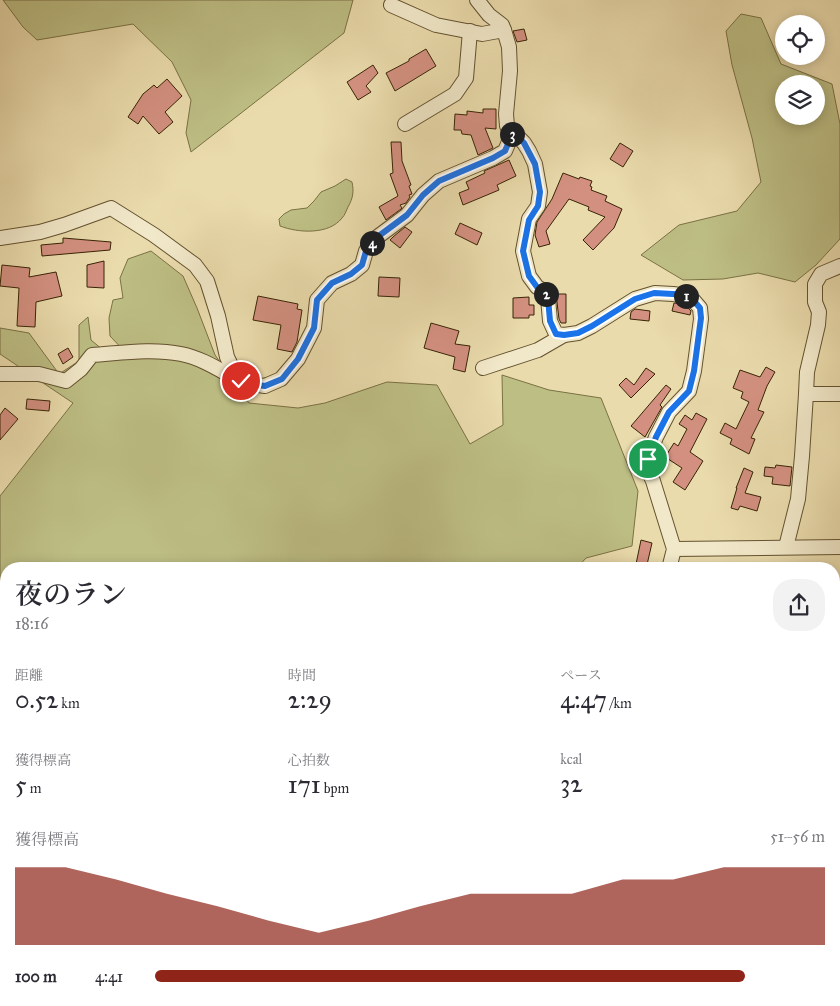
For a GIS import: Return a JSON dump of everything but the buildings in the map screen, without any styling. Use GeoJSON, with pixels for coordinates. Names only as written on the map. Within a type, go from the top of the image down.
{"type":"FeatureCollection","features":[{"type":"Feature","properties":{"kind":"street"},"geometry":{"type":"LineString","coordinates":[[477,0],[489,15],[502,25],[509,47],[510,71],[506,114],[507,126],[524,143],[535,164],[540,192],[538,206],[529,220],[523,251],[529,276],[537,287],[544,291],[548,298],[550,321],[556,334],[578,333],[635,299],[654,293],[687,296],[700,308],[701,318],[694,371],[689,391],[669,412],[656,437],[648,459],[648,470],[674,549],[671,562]]}},
{"type":"Feature","properties":{"kind":"street"},"geometry":{"type":"LineString","coordinates":[[391,5],[436,25],[482,34],[504,30]]}},
{"type":"Feature","properties":{"kind":"street"},"geometry":{"type":"LineString","coordinates":[[405,124],[455,94],[466,78],[470,32]]}},
{"type":"Feature","properties":{"kind":"street"},"geometry":{"type":"LineString","coordinates":[[0,374],[39,374],[66,381],[81,369],[92,355],[155,351],[181,354],[202,361],[244,383],[265,386],[282,379],[298,359],[314,328],[317,300],[332,283],[351,274],[362,265],[366,251],[376,238],[407,215],[423,195],[439,181],[505,151],[513,132]]}},
{"type":"Feature","properties":{"kind":"street"},"geometry":{"type":"LineString","coordinates":[[0,238],[40,232],[111,208],[154,235],[195,265],[207,281],[218,316],[227,358],[237,378],[241,381]]}},
{"type":"Feature","properties":{"kind":"street"},"geometry":{"type":"LineString","coordinates":[[786,547],[798,499],[806,372],[818,325],[819,312],[815,302],[815,284],[821,274],[840,266]]}},
{"type":"Feature","properties":{"kind":"street"},"geometry":{"type":"LineString","coordinates":[[483,368],[538,350],[564,335]]}},
{"type":"Feature","properties":{"kind":"street"},"geometry":{"type":"LineString","coordinates":[[806,394],[840,394]]}},
{"type":"Feature","properties":{"kind":"street"},"geometry":{"type":"LineString","coordinates":[[674,549],[840,546]]}},
{"type":"Feature","properties":{"kind":"green space"},"geometry":{"type":"Polygon","coordinates":[[[3,0],[353,0],[344,33],[191,152],[186,133],[191,100],[172,62],[133,24],[37,40],[23,27],[3,0]]]}},
{"type":"Feature","properties":{"kind":"green space"},"geometry":{"type":"Polygon","coordinates":[[[741,14],[761,18],[775,50],[775,65],[784,65],[809,75],[775,75],[775,125],[825,125],[825,81],[832,84],[840,124],[840,239],[816,265],[795,282],[758,273],[723,279],[683,280],[641,255],[679,225],[737,211],[761,182],[752,138],[732,65],[726,31],[741,14]]]}},
{"type":"Feature","properties":{"kind":"green space"},"geometry":{"type":"Polygon","coordinates":[[[346,179],[352,182],[353,195],[345,214],[336,224],[313,231],[295,230],[280,226],[279,219],[284,214],[291,210],[307,208],[321,192],[346,179]]]}},
{"type":"Feature","properties":{"kind":"green space"},"geometry":{"type":"Polygon","coordinates":[[[151,251],[183,276],[215,355],[249,403],[298,408],[325,403],[387,382],[437,385],[470,444],[503,425],[502,375],[549,390],[601,398],[638,491],[632,546],[586,558],[582,562],[0,562],[0,496],[73,403],[0,354],[0,328],[29,333],[59,374],[79,361],[79,325],[88,317],[91,340],[109,355],[128,355],[110,336],[109,318],[113,300],[123,298],[120,278],[128,259],[151,251]]]}},
{"type":"Feature","properties":{"kind":"route"},"geometry":{"type":"LineString","coordinates":[[241,381],[265,386],[282,379],[298,359],[314,328],[317,300],[332,283],[351,274],[362,265],[366,251],[376,238],[407,215],[423,195],[439,181],[505,151],[513,132],[524,143],[535,164],[540,192],[538,206],[529,220],[523,251],[529,276],[537,287],[544,291],[548,298],[550,321],[556,334],[578,333],[635,299],[654,293],[687,296],[700,308],[701,318],[694,371],[689,391],[669,412],[656,437],[648,459]]}}]}
